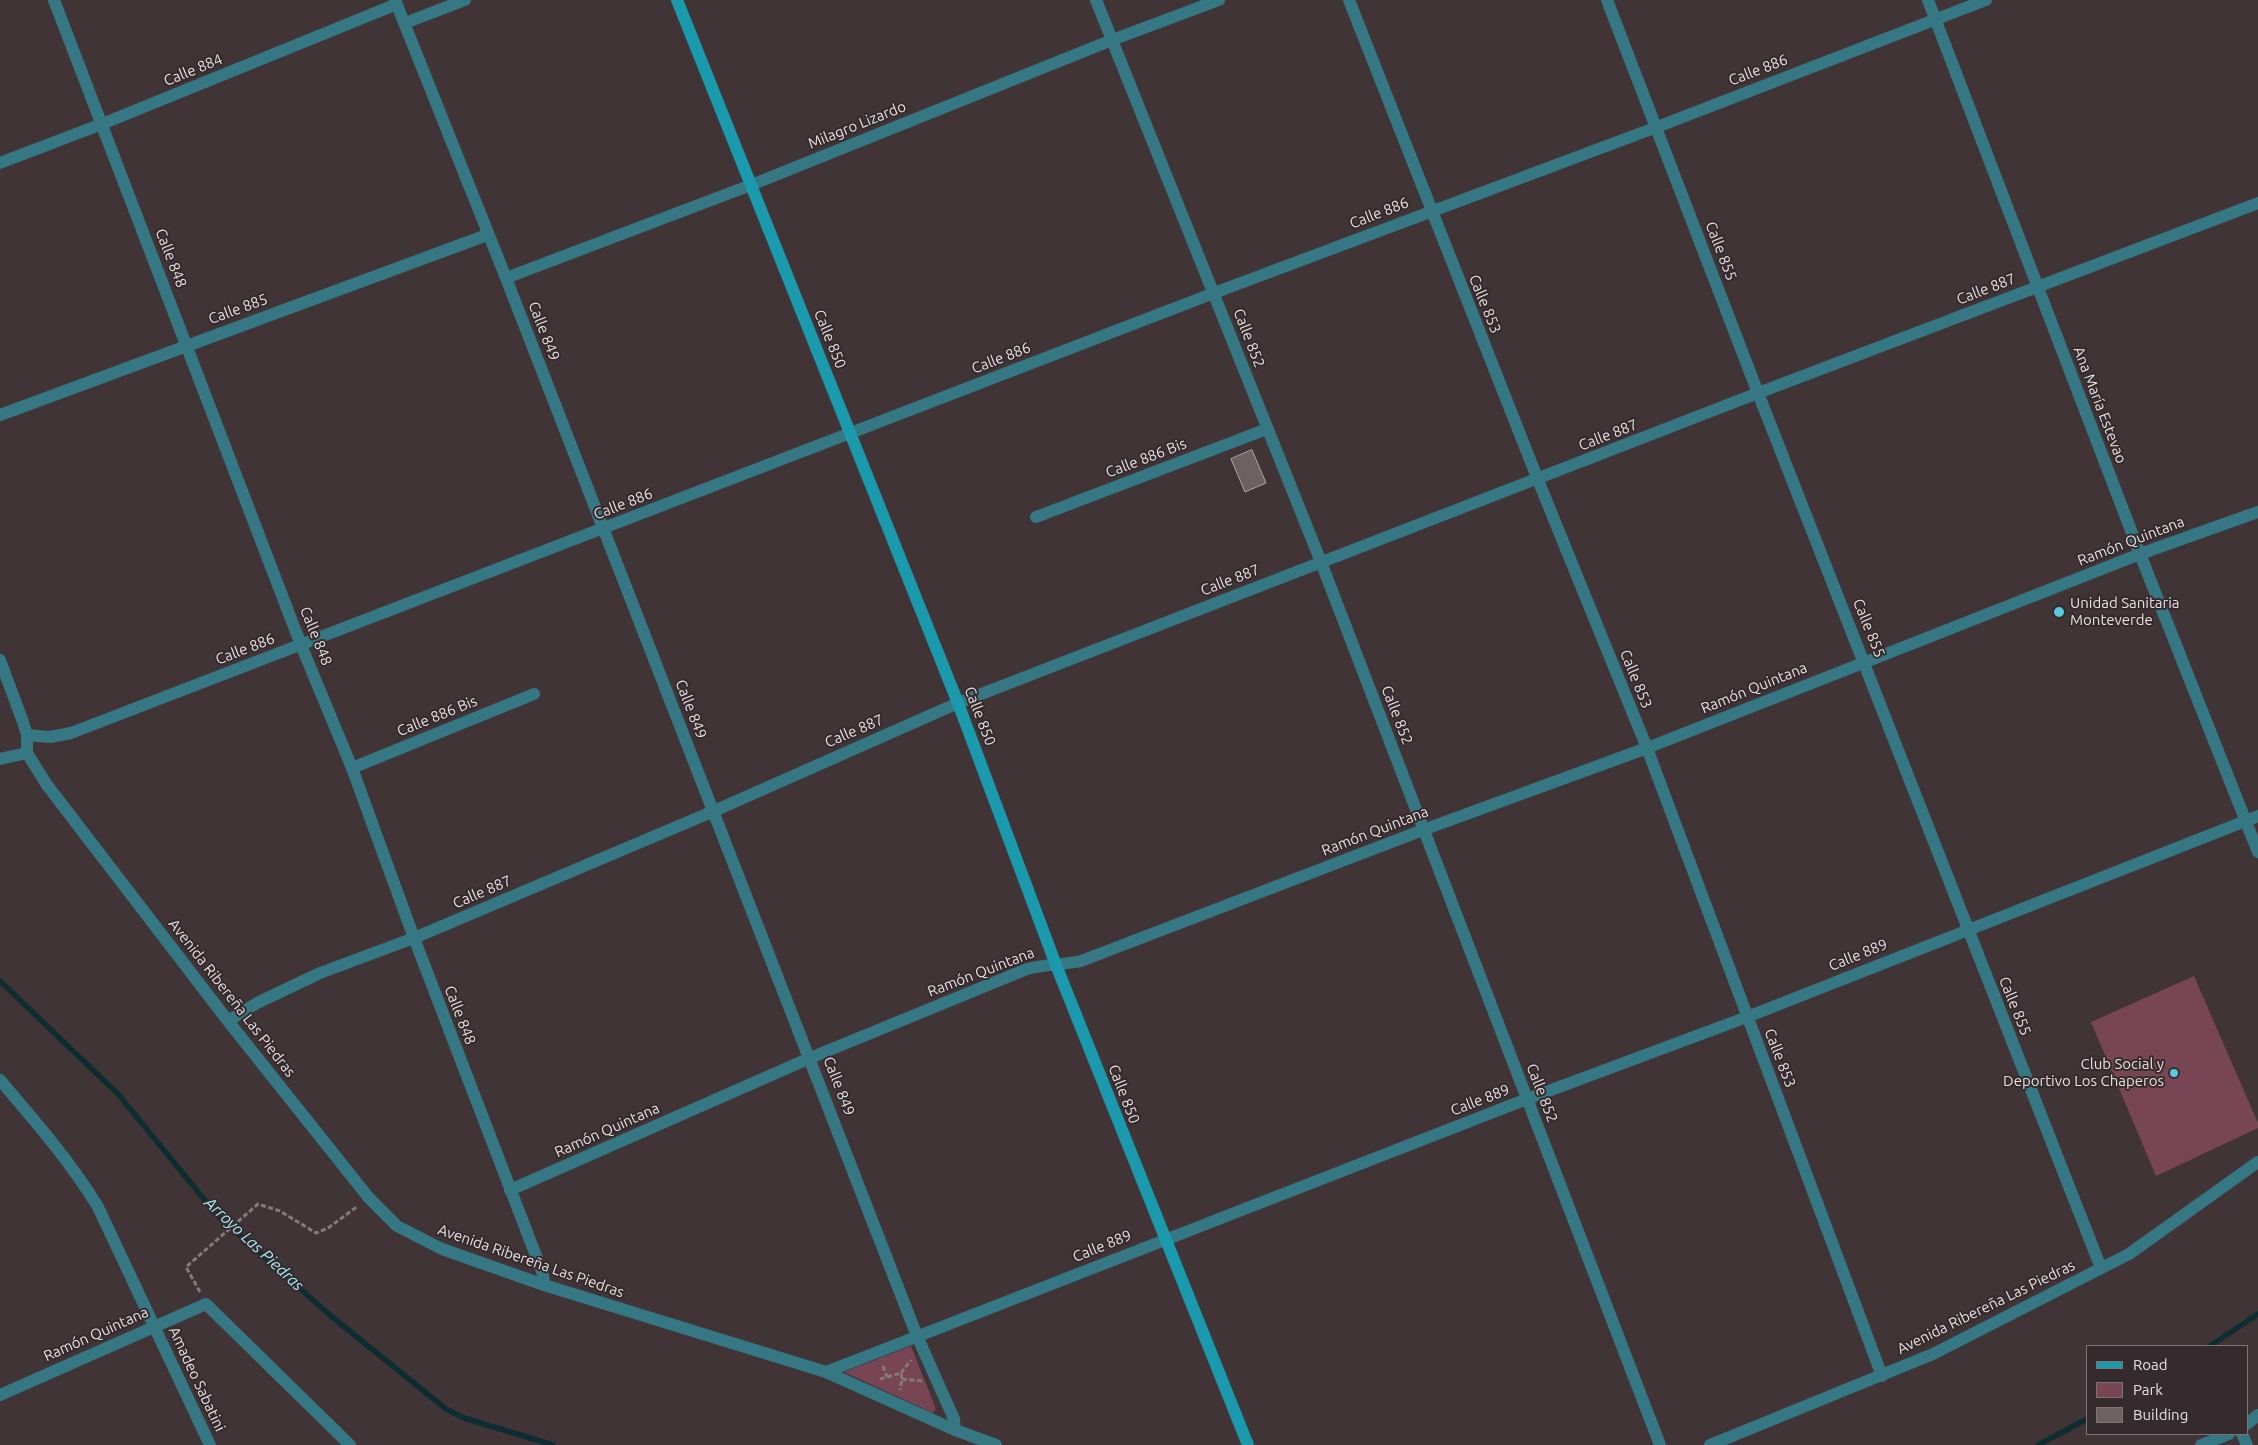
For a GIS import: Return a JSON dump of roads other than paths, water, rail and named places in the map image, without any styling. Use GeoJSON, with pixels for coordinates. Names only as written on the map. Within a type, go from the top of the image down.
{"type":"FeatureCollection","features":[{"type":"Feature","properties":{"kind":"main road","name":"Calle 850"},"geometry":{"type":"LineString","coordinates":[[677,0],[958,703],[1056,965],[1164,1240],[1248,1445]]}},
{"type":"Feature","properties":{"kind":"street","name":"Calle 848"},"geometry":{"type":"LineString","coordinates":[[54,0],[301,646],[352,768],[414,938],[543,1274],[544,1285]]}},
{"type":"Feature","properties":{"kind":"street"},"geometry":{"type":"LineString","coordinates":[[405,22],[465,0]]}},
{"type":"Feature","properties":{"kind":"street","name":"Calle 852"},"geometry":{"type":"LineString","coordinates":[[1096,0],[1321,562],[1660,1445]]}},
{"type":"Feature","properties":{"kind":"street","name":"Milagro Lizardo"},"geometry":{"type":"LineString","coordinates":[[506,278],[752,185],[1112,40],[1219,0]]}},
{"type":"Feature","properties":{"kind":"street","name":"Calle 853"},"geometry":{"type":"LineString","coordinates":[[1349,0],[1538,480],[1647,748],[1882,1376]]}},
{"type":"Feature","properties":{"kind":"street","name":"Calle 855"},"geometry":{"type":"LineString","coordinates":[[1607,0],[1758,394],[2101,1268]]}},
{"type":"Feature","properties":{"kind":"street","name":"Ana María Estevao"},"geometry":{"type":"LineString","coordinates":[[1928,0],[2140,554],[2258,852]]}},
{"type":"Feature","properties":{"kind":"street","name":"Calle 886"},"geometry":{"type":"LineString","coordinates":[[27,735],[50,737],[71,733],[604,530],[1214,293],[1431,210],[1657,127],[1986,0]]}},
{"type":"Feature","properties":{"kind":"street","name":"Calle 884"},"geometry":{"type":"LineString","coordinates":[[0,163],[102,124],[396,2]]}},
{"type":"Feature","properties":{"kind":"street","name":"Calle 849"},"geometry":{"type":"LineString","coordinates":[[396,2],[487,235],[506,278],[917,1336],[954,1419],[955,1430]]}},
{"type":"Feature","properties":{"kind":"street","name":"Calle 887"},"geometry":{"type":"LineString","coordinates":[[228,1021],[257,1003],[320,973],[414,938],[714,811],[958,703],[2258,203]]}},
{"type":"Feature","properties":{"kind":"street","name":"Calle 885"},"geometry":{"type":"LineString","coordinates":[[0,415],[487,235]]}},
{"type":"Feature","properties":{"kind":"street","name":"Calle 886 Bis"},"geometry":{"type":"LineString","coordinates":[[1036,517],[1267,429]]}},
{"type":"Feature","properties":{"kind":"street","name":"Ramón Quintana"},"geometry":{"type":"LineString","coordinates":[[510,1190],[810,1058],[1027,969],[1040,965],[1056,965],[1081,961],[1423,830],[1647,748],[2140,554],[2258,512]]}},
{"type":"Feature","properties":{"kind":"street"},"geometry":{"type":"LineString","coordinates":[[0,660],[27,735],[27,753],[0,759]]}},
{"type":"Feature","properties":{"kind":"street","name":"Calle 886 Bis"},"geometry":{"type":"LineString","coordinates":[[352,768],[534,694]]}},
{"type":"Feature","properties":{"kind":"street","name":"Avenida Ribereña Las Piedras"},"geometry":{"type":"LineString","coordinates":[[27,753],[46,785],[228,1021],[369,1198],[392,1221],[418,1238],[442,1249],[544,1285],[826,1372],[955,1430],[996,1445]]}},
{"type":"Feature","properties":{"kind":"street","name":"Calle 889"},"geometry":{"type":"LineString","coordinates":[[826,1372],[1141,1247],[1164,1240],[1527,1099],[1747,1017],[2258,816]]}},
{"type":"Feature","properties":{"kind":"street"},"geometry":{"type":"LineString","coordinates":[[0,1080],[56,1147],[85,1186],[98,1207],[154,1326]]}},
{"type":"Feature","properties":{"kind":"street","name":"Avenida Ribereña Las Piedras"},"geometry":{"type":"LineString","coordinates":[[1710,1445],[1934,1354],[2101,1268],[2148,1242],[2258,1162]]}},
{"type":"Feature","properties":{"kind":"street","name":"Ramón Quintana"},"geometry":{"type":"LineString","coordinates":[[0,1395],[206,1304],[350,1445]]}},
{"type":"Feature","properties":{"kind":"street","name":"Amadeo Sabatini"},"geometry":{"type":"LineString","coordinates":[[154,1326],[210,1445]]}},
{"type":"Feature","properties":{"kind":"street"},"geometry":{"type":"LineString","coordinates":[[2201,1445],[2226,1435]]}},
{"type":"Feature","properties":{"kind":"waterway","name":"Arroyo Las Piedras"},"geometry":{"type":"LineString","coordinates":[[0,981],[118,1094],[217,1215],[331,1316],[446,1409],[464,1418],[553,1445]]}},
{"type":"Feature","properties":{"kind":"waterway","name":"Arroyo Las Piedras"},"geometry":{"type":"LineString","coordinates":[[2212,1345],[2258,1314]]}},
{"type":"Feature","properties":{"kind":"waterway","name":"Arroyo Las Piedras"},"geometry":{"type":"LineString","coordinates":[[2038,1445],[2086,1420]]}},
{"type":"Feature","properties":{"kind":"place","name":"Unidad Sanitaria Monteverde"},"geometry":{"type":"Point","coordinates":[2059,612]}},
{"type":"Feature","properties":{"kind":"place","name":"Club Social y Deportivo Los Chaperos"},"geometry":{"type":"Point","coordinates":[2174,1073]}}]}
